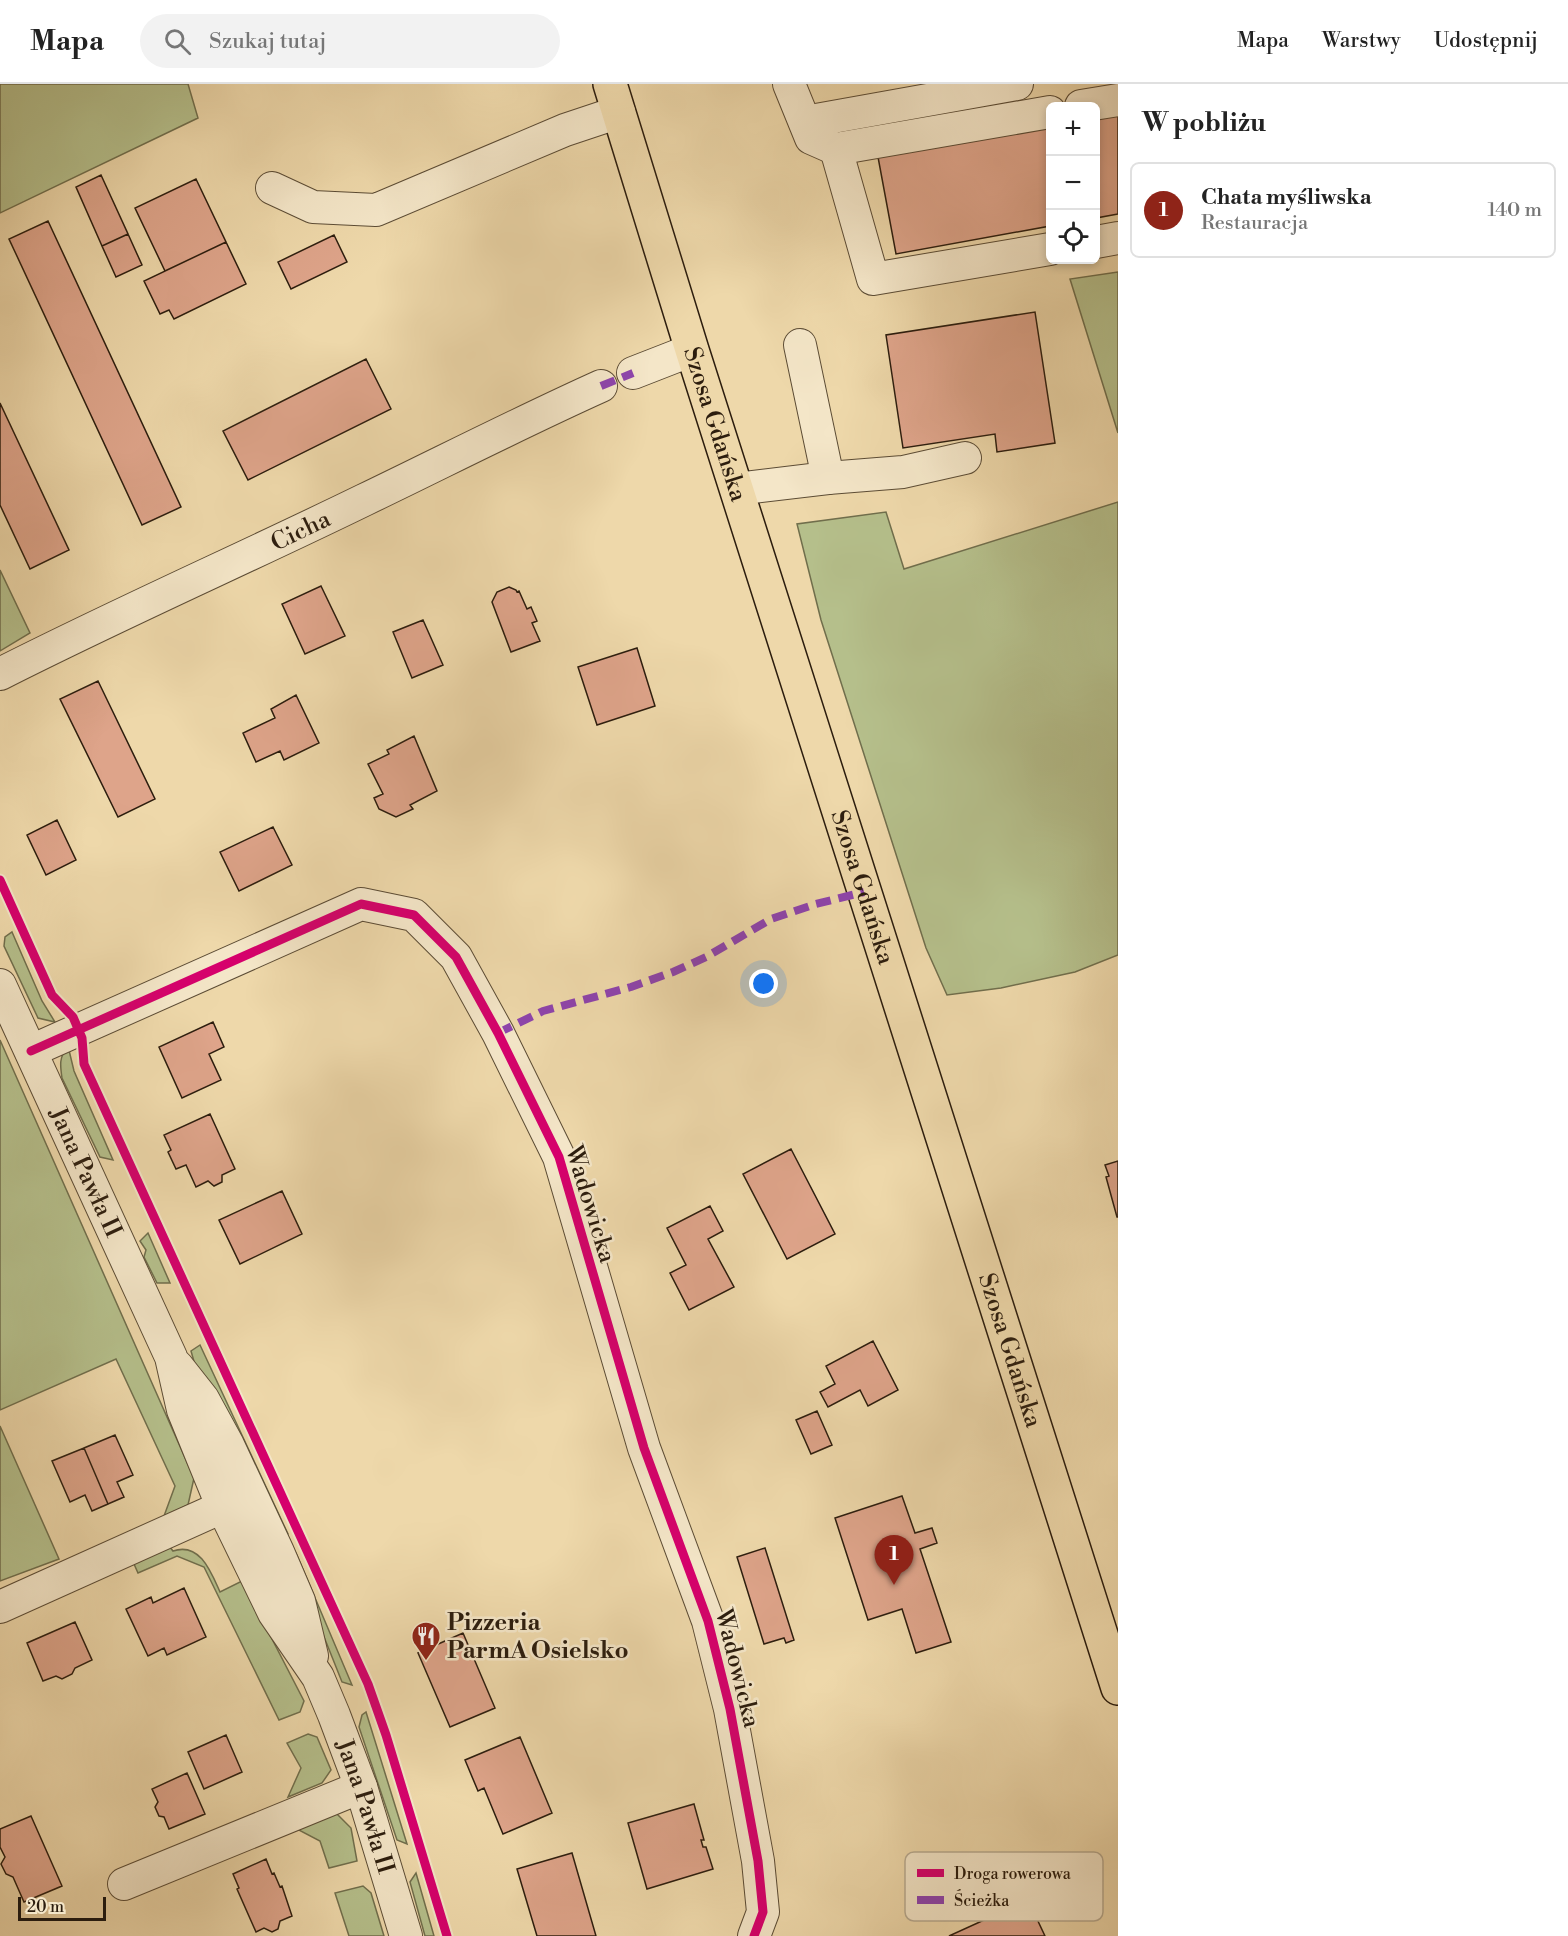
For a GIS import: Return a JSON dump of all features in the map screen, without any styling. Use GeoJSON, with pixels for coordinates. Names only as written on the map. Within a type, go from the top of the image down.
{"type":"FeatureCollection","features":[{"type":"Feature","properties":{"kind":"main road","name":"Szosa Gdańska"},"geometry":{"type":"LineString","coordinates":[[614,98],[1118,1688]]}},
{"type":"Feature","properties":{"kind":"street"},"geometry":{"type":"LineString","coordinates":[[789,84],[811,138],[836,149],[1046,113]]}},
{"type":"Feature","properties":{"kind":"street"},"geometry":{"type":"LineString","coordinates":[[805,122],[1017,84]]}},
{"type":"Feature","properties":{"kind":"street"},"geometry":{"type":"LineString","coordinates":[[272,188],[313,207],[376,210],[565,130],[614,98]]}},
{"type":"Feature","properties":{"kind":"street"},"geometry":{"type":"LineString","coordinates":[[1100,103],[1118,100]]}},
{"type":"Feature","properties":{"kind":"street"},"geometry":{"type":"LineString","coordinates":[[836,149],[873,279],[1046,250]]}},
{"type":"Feature","properties":{"kind":"street"},"geometry":{"type":"LineString","coordinates":[[1100,241],[1118,238]]}},
{"type":"Feature","properties":{"kind":"street"},"geometry":{"type":"LineString","coordinates":[[800,345],[828,478]]}},
{"type":"Feature","properties":{"kind":"street"},"geometry":{"type":"LineString","coordinates":[[633,373],[692,350]]}},
{"type":"Feature","properties":{"kind":"street","name":"Cicha"},"geometry":{"type":"LineString","coordinates":[[0,674],[101,623],[601,386]]}},
{"type":"Feature","properties":{"kind":"street"},"geometry":{"type":"LineString","coordinates":[[737,489],[903,472],[965,458]]}},
{"type":"Feature","properties":{"kind":"street","name":"Wadowicka"},"geometry":{"type":"LineString","coordinates":[[30,1051],[360,904],[414,915],[456,957],[498,1033],[558,1156],[644,1448],[708,1621],[730,1709],[758,1861],[763,1912],[754,1936]]}},
{"type":"Feature","properties":{"kind":"street","name":"Jana Pawła II"},"geometry":{"type":"LineString","coordinates":[[0,985],[171,1358],[183,1410],[223,1508],[274,1613],[318,1677]]}},
{"type":"Feature","properties":{"kind":"street","name":"Jana Pawła II"},"geometry":{"type":"LineString","coordinates":[[171,1358],[203,1399],[228,1445],[298,1601],[318,1677],[361,1788],[406,1936]]}},
{"type":"Feature","properties":{"kind":"street"},"geometry":{"type":"LineString","coordinates":[[0,1607],[250,1495]]}},
{"type":"Feature","properties":{"kind":"street"},"geometry":{"type":"LineString","coordinates":[[124,1884],[361,1788]]}},
{"type":"Feature","properties":{"kind":"green space"},"geometry":{"type":"Polygon","coordinates":[[[0,84],[188,84],[198,118],[0,213],[0,84]]]}},
{"type":"Feature","properties":{"kind":"green space"},"geometry":{"type":"Polygon","coordinates":[[[1118,272],[1118,433],[1070,279],[1118,272]]]}},
{"type":"Feature","properties":{"kind":"green space"},"geometry":{"type":"Polygon","coordinates":[[[1118,502],[1118,955],[1075,972],[1001,988],[947,995],[926,948],[821,620],[797,524],[886,512],[904,569],[1118,502]]]}},
{"type":"Feature","properties":{"kind":"green space"},"geometry":{"type":"Polygon","coordinates":[[[0,570],[30,633],[0,651],[0,570]]]}},
{"type":"Feature","properties":{"kind":"green space"},"geometry":{"type":"Polygon","coordinates":[[[12,932],[42,1001],[55,1022],[38,1018],[4,946],[5,937],[12,932]]]}},
{"type":"Feature","properties":{"kind":"green space"},"geometry":{"type":"Polygon","coordinates":[[[0,1040],[194,1478],[188,1505],[164,1516],[175,1486],[116,1359],[0,1410],[0,1040]]]}},
{"type":"Feature","properties":{"kind":"green space"},"geometry":{"type":"Polygon","coordinates":[[[68,1046],[74,1071],[113,1160],[100,1157],[62,1078],[61,1061],[68,1046]]]}},
{"type":"Feature","properties":{"kind":"green space"},"geometry":{"type":"Polygon","coordinates":[[[148,1233],[170,1283],[157,1283],[144,1257],[146,1250],[140,1241],[148,1233]]]}},
{"type":"Feature","properties":{"kind":"green space"},"geometry":{"type":"Polygon","coordinates":[[[200,1345],[288,1534],[282,1537],[195,1365],[191,1351],[200,1345]]]}},
{"type":"Feature","properties":{"kind":"green space"},"geometry":{"type":"Polygon","coordinates":[[[0,1426],[59,1559],[0,1581],[0,1426]]]}},
{"type":"Feature","properties":{"kind":"green space"},"geometry":{"type":"Polygon","coordinates":[[[165,1541],[173,1551],[182,1549],[197,1555],[208,1568],[220,1592],[242,1581],[304,1701],[300,1712],[279,1720],[204,1567],[177,1556],[138,1573],[134,1564],[165,1541]]]}},
{"type":"Feature","properties":{"kind":"green space"},"geometry":{"type":"Polygon","coordinates":[[[296,1553],[352,1685],[342,1682],[291,1554],[296,1553]]]}},
{"type":"Feature","properties":{"kind":"green space"},"geometry":{"type":"Polygon","coordinates":[[[366,1712],[407,1844],[397,1840],[359,1727],[362,1715],[366,1712]]]}},
{"type":"Feature","properties":{"kind":"green space"},"geometry":{"type":"Polygon","coordinates":[[[308,1734],[317,1737],[331,1770],[322,1783],[288,1797],[301,1768],[287,1743],[308,1734]]]}},
{"type":"Feature","properties":{"kind":"green space"},"geometry":{"type":"Polygon","coordinates":[[[336,1813],[351,1828],[357,1861],[329,1868],[320,1841],[293,1827],[336,1813]]]}},
{"type":"Feature","properties":{"kind":"green space"},"geometry":{"type":"Polygon","coordinates":[[[416,1873],[434,1936],[425,1936],[410,1882],[416,1873]]]}},
{"type":"Feature","properties":{"kind":"green space"},"geometry":{"type":"Polygon","coordinates":[[[363,1886],[371,1893],[384,1936],[349,1936],[335,1893],[363,1886]]]}},
{"type":"Feature","properties":{"kind":"building"},"geometry":{"type":"Polygon","coordinates":[[[1118,113],[1118,214],[1100,217],[1100,156],[1100,116],[1118,113]]]}},
{"type":"Feature","properties":{"kind":"building"},"geometry":{"type":"Polygon","coordinates":[[[1046,127],[1046,227],[896,254],[878,157],[1046,127]]]}},
{"type":"Feature","properties":{"kind":"building"},"geometry":{"type":"Polygon","coordinates":[[[101,175],[128,234],[102,246],[76,187],[101,175]]]}},
{"type":"Feature","properties":{"kind":"building"},"geometry":{"type":"Polygon","coordinates":[[[196,179],[226,242],[165,271],[135,208],[196,179]]]}},
{"type":"Feature","properties":{"kind":"building"},"geometry":{"type":"Polygon","coordinates":[[[48,221],[181,507],[142,525],[9,239],[48,221]]]}},
{"type":"Feature","properties":{"kind":"building"},"geometry":{"type":"Polygon","coordinates":[[[128,234],[142,265],[116,277],[102,246],[128,234]]]}},
{"type":"Feature","properties":{"kind":"building"},"geometry":{"type":"Polygon","coordinates":[[[334,235],[347,262],[291,289],[278,262],[334,235]]]}},
{"type":"Feature","properties":{"kind":"building"},"geometry":{"type":"Polygon","coordinates":[[[226,242],[246,284],[174,319],[169,310],[160,314],[144,281],[226,242]]]}},
{"type":"Feature","properties":{"kind":"building"},"geometry":{"type":"Polygon","coordinates":[[[1035,312],[1055,443],[997,452],[995,434],[903,448],[886,335],[1035,312]]]}},
{"type":"Feature","properties":{"kind":"building"},"geometry":{"type":"Polygon","coordinates":[[[366,359],[391,409],[248,480],[223,431],[366,359]]]}},
{"type":"Feature","properties":{"kind":"building"},"geometry":{"type":"Polygon","coordinates":[[[0,403],[69,550],[30,569],[0,505],[0,403]]]}},
{"type":"Feature","properties":{"kind":"building"},"geometry":{"type":"Polygon","coordinates":[[[321,586],[345,636],[305,654],[282,604],[321,586]]]}},
{"type":"Feature","properties":{"kind":"building"},"geometry":{"type":"Polygon","coordinates":[[[509,587],[519,591],[527,609],[531,607],[537,621],[532,623],[540,641],[511,652],[492,602],[497,592],[509,587]]]}},
{"type":"Feature","properties":{"kind":"building"},"geometry":{"type":"Polygon","coordinates":[[[423,620],[443,665],[412,678],[393,632],[423,620]]]}},
{"type":"Feature","properties":{"kind":"building"},"geometry":{"type":"Polygon","coordinates":[[[637,648],[655,706],[597,725],[578,667],[637,648]]]}},
{"type":"Feature","properties":{"kind":"building"},"geometry":{"type":"Polygon","coordinates":[[[98,681],[155,799],[118,817],[60,699],[98,681]]]}},
{"type":"Feature","properties":{"kind":"building"},"geometry":{"type":"Polygon","coordinates":[[[296,695],[319,743],[284,760],[280,751],[256,762],[243,733],[275,718],[271,709],[296,695]]]}},
{"type":"Feature","properties":{"kind":"building"},"geometry":{"type":"Polygon","coordinates":[[[414,736],[437,791],[410,805],[413,809],[396,817],[379,809],[374,798],[383,794],[368,764],[389,754],[387,750],[414,736]]]}},
{"type":"Feature","properties":{"kind":"building"},"geometry":{"type":"Polygon","coordinates":[[[57,820],[76,860],[46,875],[27,835],[57,820]]]}},
{"type":"Feature","properties":{"kind":"building"},"geometry":{"type":"Polygon","coordinates":[[[273,827],[292,865],[239,891],[220,852],[273,827]]]}},
{"type":"Feature","properties":{"kind":"building"},"geometry":{"type":"Polygon","coordinates":[[[213,1022],[224,1047],[209,1054],[221,1080],[182,1098],[159,1047],[213,1022]]]}},
{"type":"Feature","properties":{"kind":"building"},"geometry":{"type":"Polygon","coordinates":[[[210,1114],[235,1169],[222,1175],[222,1182],[214,1186],[208,1181],[196,1187],[186,1165],[176,1169],[168,1152],[171,1150],[164,1135],[210,1114]]]}},
{"type":"Feature","properties":{"kind":"building"},"geometry":{"type":"Polygon","coordinates":[[[791,1149],[835,1234],[787,1259],[743,1174],[791,1149]]]}},
{"type":"Feature","properties":{"kind":"building"},"geometry":{"type":"Polygon","coordinates":[[[1118,1161],[1118,1217],[1117,1217],[1105,1165],[1118,1161]]]}},
{"type":"Feature","properties":{"kind":"building"},"geometry":{"type":"Polygon","coordinates":[[[282,1191],[302,1234],[240,1264],[219,1220],[282,1191]]]}},
{"type":"Feature","properties":{"kind":"building"},"geometry":{"type":"Polygon","coordinates":[[[710,1206],[723,1231],[708,1239],[734,1287],[689,1310],[670,1273],[686,1265],[667,1228],[710,1206]]]}},
{"type":"Feature","properties":{"kind":"building"},"geometry":{"type":"Polygon","coordinates":[[[873,1341],[898,1390],[868,1406],[860,1390],[828,1407],[820,1392],[835,1384],[826,1366],[873,1341]]]}},
{"type":"Feature","properties":{"kind":"building"},"geometry":{"type":"Polygon","coordinates":[[[817,1411],[832,1445],[811,1454],[796,1420],[817,1411]]]}},
{"type":"Feature","properties":{"kind":"building"},"geometry":{"type":"Polygon","coordinates":[[[115,1435],[133,1475],[117,1482],[124,1497],[108,1504],[84,1448],[115,1435]]]}},
{"type":"Feature","properties":{"kind":"building"},"geometry":{"type":"Polygon","coordinates":[[[84,1448],[108,1504],[92,1511],[85,1495],[70,1502],[52,1461],[84,1448]]]}},
{"type":"Feature","properties":{"kind":"building"},"geometry":{"type":"Polygon","coordinates":[[[902,1496],[915,1533],[932,1528],[937,1543],[920,1549],[951,1642],[916,1653],[902,1609],[868,1620],[835,1518],[902,1496]]]}},
{"type":"Feature","properties":{"kind":"building"},"geometry":{"type":"Polygon","coordinates":[[[765,1548],[794,1640],[786,1643],[784,1638],[764,1644],[737,1557],[765,1548]]]}},
{"type":"Feature","properties":{"kind":"building"},"geometry":{"type":"Polygon","coordinates":[[[184,1588],[206,1637],[167,1655],[164,1648],[148,1656],[126,1609],[151,1597],[153,1603],[184,1588]]]}},
{"type":"Feature","properties":{"kind":"building"},"geometry":{"type":"Polygon","coordinates":[[[75,1622],[92,1660],[75,1668],[72,1674],[62,1679],[56,1676],[43,1681],[27,1643],[75,1622]]]}},
{"type":"Feature","properties":{"kind":"building"},"geometry":{"type":"Polygon","coordinates":[[[463,1633],[495,1708],[450,1727],[418,1653],[463,1633]]]}},
{"type":"Feature","properties":{"kind":"building"},"geometry":{"type":"Polygon","coordinates":[[[226,1735],[242,1772],[204,1789],[188,1752],[226,1735]]]}},
{"type":"Feature","properties":{"kind":"building"},"geometry":{"type":"Polygon","coordinates":[[[520,1737],[552,1813],[503,1834],[484,1788],[478,1791],[465,1760],[520,1737]]]}},
{"type":"Feature","properties":{"kind":"building"},"geometry":{"type":"Polygon","coordinates":[[[187,1773],[205,1814],[169,1829],[164,1817],[159,1816],[155,1807],[158,1802],[152,1789],[187,1773]]]}},
{"type":"Feature","properties":{"kind":"building"},"geometry":{"type":"Polygon","coordinates":[[[694,1804],[704,1840],[701,1840],[703,1847],[706,1847],[713,1869],[647,1889],[628,1823],[694,1804]]]}},
{"type":"Feature","properties":{"kind":"building"},"geometry":{"type":"Polygon","coordinates":[[[31,1816],[62,1886],[24,1902],[13,1877],[6,1874],[1,1864],[5,1857],[0,1847],[0,1829],[31,1816]]]}},
{"type":"Feature","properties":{"kind":"building"},"geometry":{"type":"Polygon","coordinates":[[[572,1853],[596,1936],[537,1936],[517,1869],[572,1853]]]}},
{"type":"Feature","properties":{"kind":"building"},"geometry":{"type":"Polygon","coordinates":[[[266,1859],[272,1874],[274,1873],[280,1887],[282,1886],[292,1916],[280,1921],[278,1929],[272,1932],[264,1928],[256,1932],[237,1889],[239,1888],[233,1874],[266,1859]]]}},
{"type":"Feature","properties":{"kind":"building"},"geometry":{"type":"Polygon","coordinates":[[[982,1921],[1038,1921],[1045,1936],[949,1936],[982,1921]]]}},
{"type":"Feature","properties":{"kind":"marked path"},"geometry":{"type":"LineString","coordinates":[[601,386],[633,373]]}},
{"type":"Feature","properties":{"kind":"marked path"},"geometry":{"type":"LineString","coordinates":[[498,1033],[543,1011],[631,987],[673,972],[706,957],[771,919],[816,904],[864,892]]}},
{"type":"Feature","properties":{"kind":"cycle path"},"geometry":{"type":"LineString","coordinates":[[0,880],[52,995],[73,1017],[82,1038],[84,1064],[368,1684],[386,1735],[447,1936]]}},
{"type":"Feature","properties":{"kind":"cycle path"},"geometry":{"type":"LineString","coordinates":[[31,1051],[361,904],[414,915],[456,957],[498,1033],[559,1157],[644,1448],[708,1621],[730,1709],[758,1861],[763,1912],[754,1936]]}},
{"type":"Feature","properties":{"kind":"place","name":"Chata myśliwska"},"geometry":{"type":"Point","coordinates":[894,1585]}},
{"type":"Feature","properties":{"kind":"place","name":"Pizzeria ParmA Osielsko"},"geometry":{"type":"Point","coordinates":[426,1662]}}]}
